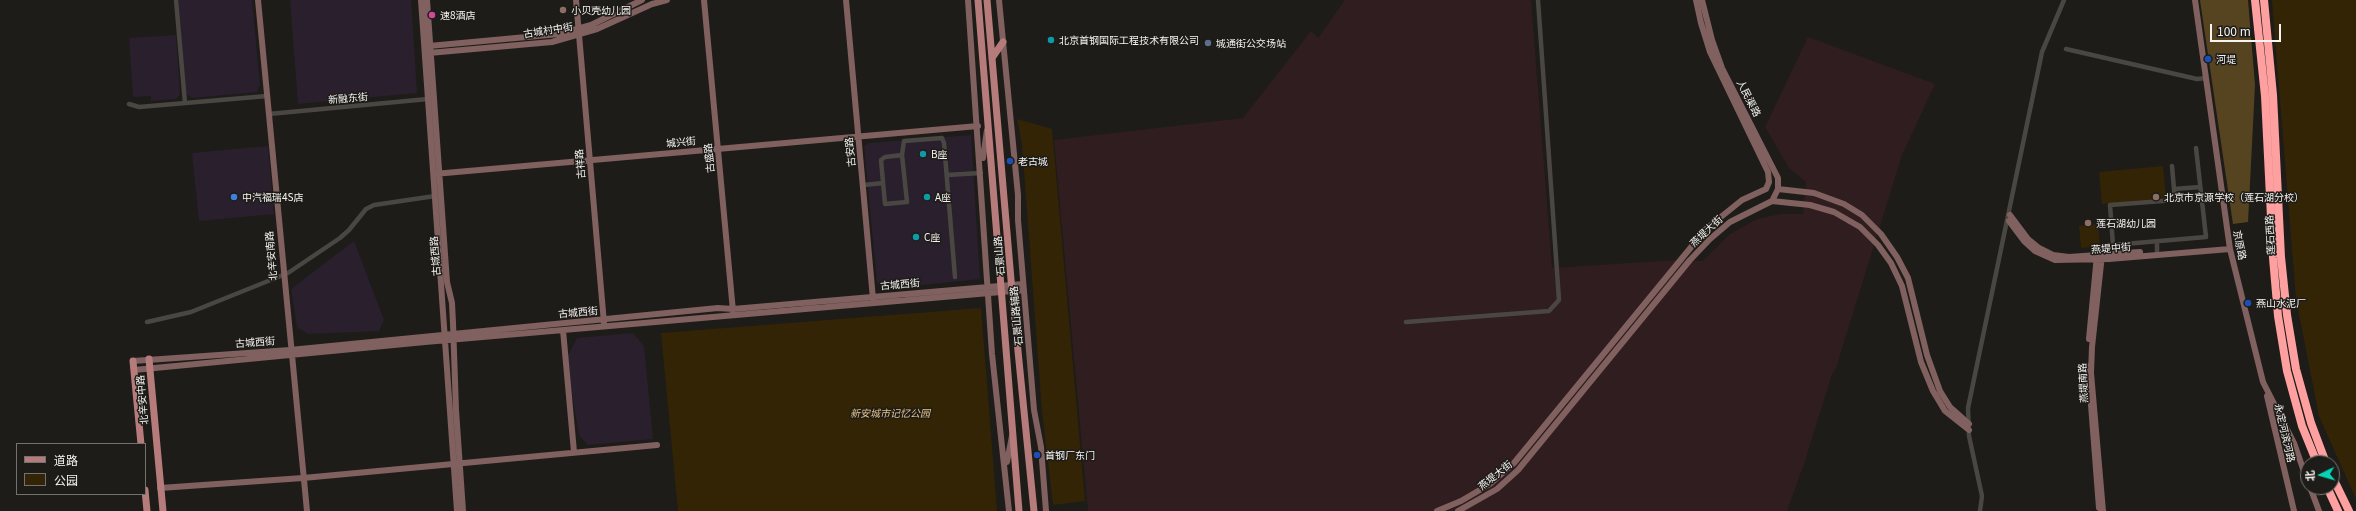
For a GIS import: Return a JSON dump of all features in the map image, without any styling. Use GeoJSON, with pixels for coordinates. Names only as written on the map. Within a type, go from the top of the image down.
{"type":"FeatureCollection","features":[{"type":"Feature","properties":{"kind":"highway","name":"莲石西路"},"geometry":{"type":"LineString","coordinates":[[2255,0],[2265,96],[2273,258],[2278,316],[2287,371],[2302,426],[2314,455]]}},
{"type":"Feature","properties":{"kind":"highway","name":"莲石西路"},"geometry":{"type":"LineString","coordinates":[[2264,0],[2273,95],[2281,257],[2287,315],[2296,368],[2311,423],[2323,455]]}},
{"type":"Feature","properties":{"kind":"highway"},"geometry":{"type":"LineString","coordinates":[[2340,493],[2349,511]]}},
{"type":"Feature","properties":{"kind":"highway"},"geometry":{"type":"LineString","coordinates":[[2331,495],[2337,508]]}},
{"type":"Feature","properties":{"kind":"main road","name":"石景山路"},"geometry":{"type":"LineString","coordinates":[[978,0],[1019,511]]}},
{"type":"Feature","properties":{"kind":"main road","name":"石景山路"},"geometry":{"type":"LineString","coordinates":[[987,0],[1012,288],[1034,511]]}},
{"type":"Feature","properties":{"kind":"main road"},"geometry":{"type":"LineString","coordinates":[[992,58],[1003,42]]}},
{"type":"Feature","properties":{"kind":"main road","name":"北辛安中路"},"geometry":{"type":"LineString","coordinates":[[149,359],[162,511]]}},
{"type":"Feature","properties":{"kind":"main road","name":"北辛安中路"},"geometry":{"type":"LineString","coordinates":[[133,361],[141,443]]}},
{"type":"Feature","properties":{"kind":"main road"},"geometry":{"type":"LineString","coordinates":[[145,495],[147,511]]}},
{"type":"Feature","properties":{"kind":"street"},"geometry":{"type":"LineString","coordinates":[[176,0],[185,103]]}},
{"type":"Feature","properties":{"kind":"street","name":"北辛安南路"},"geometry":{"type":"LineString","coordinates":[[258,0],[269,114],[272,172],[306,511]]}},
{"type":"Feature","properties":{"kind":"street","name":"古城西路"},"geometry":{"type":"LineString","coordinates":[[421,0],[428,46],[432,53],[437,173],[435,196],[445,337],[463,511]]}},
{"type":"Feature","properties":{"kind":"street","name":"古城西路"},"geometry":{"type":"LineString","coordinates":[[427,0],[428,46],[425,54],[428,99],[437,173],[447,282],[452,303],[454,333],[457,511]]}},
{"type":"Feature","properties":{"kind":"street","name":"古祥路"},"geometry":{"type":"LineString","coordinates":[[576,0],[604,327]]}},
{"type":"Feature","properties":{"kind":"street","name":"古城村中街"},"geometry":{"type":"LineString","coordinates":[[428,46],[542,37],[579,32],[642,0]]}},
{"type":"Feature","properties":{"kind":"street","name":"古城村中街"},"geometry":{"type":"LineString","coordinates":[[425,54],[552,42],[652,4],[667,0]]}},
{"type":"Feature","properties":{"kind":"street","name":"古盛路"},"geometry":{"type":"LineString","coordinates":[[704,0],[733,312]]}},
{"type":"Feature","properties":{"kind":"street","name":"古安路"},"geometry":{"type":"LineString","coordinates":[[846,0],[858,136],[864,185],[873,299]]}},
{"type":"Feature","properties":{"kind":"street"},"geometry":{"type":"LineString","coordinates":[[968,0],[978,126],[992,354],[1009,511]]}},
{"type":"Feature","properties":{"kind":"street","name":"石景山路辅路"},"geometry":{"type":"LineString","coordinates":[[999,0],[1018,196],[1024,287],[1046,511]]}},
{"type":"Feature","properties":{"kind":"street"},"geometry":{"type":"LineString","coordinates":[[1406,322],[1549,311],[1559,300],[1538,0]]}},
{"type":"Feature","properties":{"kind":"street","name":"人民渠路"},"geometry":{"type":"LineString","coordinates":[[1696,0],[1700,23],[1710,52],[1768,172],[1769,182],[1766,189]]}},
{"type":"Feature","properties":{"kind":"street","name":"人民渠路"},"geometry":{"type":"LineString","coordinates":[[1702,0],[1710,33],[1722,68],[1773,167],[1779,183],[1778,189]]}},
{"type":"Feature","properties":{"kind":"street"},"geometry":{"type":"LineString","coordinates":[[1980,511],[1982,496],[1969,427],[1968,408],[1980,351],[1983,328],[2009,218],[2042,52],[2064,0]]}},
{"type":"Feature","properties":{"kind":"street","name":"京原路"},"geometry":{"type":"LineString","coordinates":[[2195,0],[2230,247],[2264,382],[2294,443],[2300,460]]}},
{"type":"Feature","properties":{"kind":"street"},"geometry":{"type":"LineString","coordinates":[[2066,49],[2197,79],[2206,78]]}},
{"type":"Feature","properties":{"kind":"street"},"geometry":{"type":"LineString","coordinates":[[129,104],[139,106],[267,96]]}},
{"type":"Feature","properties":{"kind":"street","name":"新融东街"},"geometry":{"type":"LineString","coordinates":[[269,114],[428,99]]}},
{"type":"Feature","properties":{"kind":"street"},"geometry":{"type":"LineString","coordinates":[[981,173],[988,116]]}},
{"type":"Feature","properties":{"kind":"street","name":"城兴街"},"geometry":{"type":"LineString","coordinates":[[437,173],[589,161],[978,126]]}},
{"type":"Feature","properties":{"kind":"street"},"geometry":{"type":"LineString","coordinates":[[902,155],[884,157],[881,160],[885,204],[907,202],[902,155],[904,141],[942,138],[956,277]]}},
{"type":"Feature","properties":{"kind":"street"},"geometry":{"type":"LineString","coordinates":[[2172,166],[2175,200],[2110,205],[2113,244],[2206,237],[2196,148]]}},
{"type":"Feature","properties":{"kind":"street"},"geometry":{"type":"LineString","coordinates":[[947,176],[981,173]]}},
{"type":"Feature","properties":{"kind":"street"},"geometry":{"type":"LineString","coordinates":[[864,185],[883,183]]}},
{"type":"Feature","properties":{"kind":"street"},"geometry":{"type":"LineString","coordinates":[[2174,189],[2200,187]]}},
{"type":"Feature","properties":{"kind":"street","name":"燕堤大街"},"geometry":{"type":"LineString","coordinates":[[1437,511],[1461,501],[1490,484],[1514,463],[1706,228],[1742,200],[1766,189]]}},
{"type":"Feature","properties":{"kind":"street"},"geometry":{"type":"LineString","coordinates":[[1778,189],[1814,193],[1846,205],[1862,215],[1881,234],[1897,257],[1908,278],[1927,355],[1940,391],[1950,407],[1969,427],[1945,411],[1933,391],[1921,362],[1902,286],[1891,263],[1878,245],[1873,239],[1842,216],[1810,205],[1772,201],[1778,189]]}},
{"type":"Feature","properties":{"kind":"street"},"geometry":{"type":"LineString","coordinates":[[147,322],[192,312],[283,275],[340,238],[349,230],[366,209],[374,205],[435,196]]}},
{"type":"Feature","properties":{"kind":"street","name":"燕堤大街"},"geometry":{"type":"LineString","coordinates":[[1458,511],[1497,489],[1518,470],[1690,260],[1710,239],[1730,222],[1772,201]]}},
{"type":"Feature","properties":{"kind":"street","name":"燕堤中街"},"geometry":{"type":"LineString","coordinates":[[2009,218],[2028,239],[2039,248],[2053,255],[2069,257],[2099,257],[2230,247]]}},
{"type":"Feature","properties":{"kind":"street"},"geometry":{"type":"LineString","coordinates":[[2157,241],[2157,251]]}},
{"type":"Feature","properties":{"kind":"street","name":"燕堤中街"},"geometry":{"type":"LineString","coordinates":[[2099,257],[2157,251],[2230,247]]}},
{"type":"Feature","properties":{"kind":"street","name":"燕堤南路"},"geometry":{"type":"LineString","coordinates":[[2099,257],[2087,376],[2100,511]]}},
{"type":"Feature","properties":{"kind":"street","name":"燕堤南路"},"geometry":{"type":"LineString","coordinates":[[2099,257],[2091,373],[2104,511]]}},
{"type":"Feature","properties":{"kind":"street","name":"古城西街"},"geometry":{"type":"LineString","coordinates":[[445,337],[454,340],[604,327],[733,312],[1024,287]]}},
{"type":"Feature","properties":{"kind":"street","name":"古城西街"},"geometry":{"type":"LineString","coordinates":[[134,370],[290,352],[445,337],[454,333],[718,308],[733,312]]}},
{"type":"Feature","properties":{"kind":"street"},"geometry":{"type":"LineString","coordinates":[[563,330],[574,452]]}},
{"type":"Feature","properties":{"kind":"street","name":"古城西街"},"geometry":{"type":"LineString","coordinates":[[133,361],[290,352]]}},
{"type":"Feature","properties":{"kind":"street","name":"永定河滨河路"},"geometry":{"type":"LineString","coordinates":[[2264,382],[2294,511]]}},
{"type":"Feature","properties":{"kind":"street"},"geometry":{"type":"LineString","coordinates":[[1005,470],[1013,431]]}},
{"type":"Feature","properties":{"kind":"street"},"geometry":{"type":"LineString","coordinates":[[160,488],[303,478],[657,445]]}},
{"type":"Feature","properties":{"kind":"street"},"geometry":{"type":"LineString","coordinates":[[2313,495],[2319,511]]}},
{"type":"Feature","properties":{"kind":"shaded area"},"geometry":{"type":"Polygon","coordinates":[[[178,0],[252,0],[260,85],[257,92],[192,98],[186,94],[178,0]]]}},
{"type":"Feature","properties":{"kind":"shaded area"},"geometry":{"type":"Polygon","coordinates":[[[290,0],[411,0],[417,93],[298,104],[290,0]]]}},
{"type":"Feature","properties":{"kind":"shaded area"},"geometry":{"type":"Polygon","coordinates":[[[1345,0],[1531,0],[1552,268],[1677,260],[1703,261],[1730,234],[1757,219],[1780,214],[1803,214],[1806,182],[1789,168],[1765,127],[1808,37],[1935,84],[1902,155],[1836,368],[1832,374],[1804,464],[1787,511],[1088,511],[1054,140],[1243,118],[1311,31],[1318,38],[1345,0]]]}},
{"type":"Feature","properties":{"kind":"shaded area"},"geometry":{"type":"Polygon","coordinates":[[[2200,0],[2248,0],[2255,85],[2248,222],[2233,224],[2200,0]]]}},
{"type":"Feature","properties":{"kind":"shaded area"},"geometry":{"type":"Polygon","coordinates":[[[176,35],[180,94],[176,99],[151,101],[151,96],[133,97],[129,38],[176,35]]]}},
{"type":"Feature","properties":{"kind":"shaded area"},"geometry":{"type":"Polygon","coordinates":[[[971,135],[980,279],[883,289],[877,282],[864,146],[869,143],[971,135]]]}},
{"type":"Feature","properties":{"kind":"shaded area","name":"中汽福瑞4S店"},"geometry":{"type":"Polygon","coordinates":[[[268,146],[274,214],[199,221],[192,153],[268,146]]]}},
{"type":"Feature","properties":{"kind":"shaded area"},"geometry":{"type":"Polygon","coordinates":[[[354,241],[384,320],[379,331],[308,334],[297,327],[291,289],[354,241]]]}},
{"type":"Feature","properties":{"kind":"shaded area"},"geometry":{"type":"Polygon","coordinates":[[[633,333],[644,346],[653,439],[588,445],[579,435],[566,359],[577,338],[633,333]]]}},
{"type":"Feature","properties":{"kind":"green space"},"geometry":{"type":"Polygon","coordinates":[[[2272,0],[2356,0],[2356,499],[2340,463],[2340,455],[2336,455],[2319,416],[2296,299],[2272,0]]]}},
{"type":"Feature","properties":{"kind":"green space"},"geometry":{"type":"Polygon","coordinates":[[[1017,119],[1052,129],[1085,501],[1053,505],[1042,411],[1022,144],[1017,119]]]}},
{"type":"Feature","properties":{"kind":"green space"},"geometry":{"type":"Polygon","coordinates":[[[2163,166],[2166,198],[2102,204],[2099,172],[2163,166]]]}},
{"type":"Feature","properties":{"kind":"green space"},"geometry":{"type":"Polygon","coordinates":[[[2098,224],[2100,246],[2081,248],[2079,226],[2098,224]]]}},
{"type":"Feature","properties":{"kind":"green space","name":"新安城市记忆公园"},"geometry":{"type":"Polygon","coordinates":[[[981,308],[997,511],[678,511],[661,333],[981,308]]]}},
{"type":"Feature","properties":{"kind":"place","name":"小贝壳幼儿园"},"geometry":{"type":"Point","coordinates":[563,10]}},
{"type":"Feature","properties":{"kind":"place","name":"速8酒店"},"geometry":{"type":"Point","coordinates":[432,15]}},
{"type":"Feature","properties":{"kind":"place","name":"北京首钢国际工程技术有限公司"},"geometry":{"type":"Point","coordinates":[1051,40]}},
{"type":"Feature","properties":{"kind":"place","name":"城通街公交场站"},"geometry":{"type":"Point","coordinates":[1208,43]}},
{"type":"Feature","properties":{"kind":"place","name":"河堤"},"geometry":{"type":"Point","coordinates":[2208,59]}},
{"type":"Feature","properties":{"kind":"place","name":"B座"},"geometry":{"type":"Point","coordinates":[923,154]}},
{"type":"Feature","properties":{"kind":"place","name":"老古城"},"geometry":{"type":"Point","coordinates":[1010,161]}},
{"type":"Feature","properties":{"kind":"place","name":"中汽福瑞4S店"},"geometry":{"type":"Point","coordinates":[234,197]}},
{"type":"Feature","properties":{"kind":"place","name":"A座"},"geometry":{"type":"Point","coordinates":[927,197]}},
{"type":"Feature","properties":{"kind":"place","name":"北京市京源学校（莲石湖分校）"},"geometry":{"type":"Point","coordinates":[2156,197]}},
{"type":"Feature","properties":{"kind":"place","name":"莲石湖幼儿园"},"geometry":{"type":"Point","coordinates":[2088,223]}},
{"type":"Feature","properties":{"kind":"place","name":"C座"},"geometry":{"type":"Point","coordinates":[916,237]}},
{"type":"Feature","properties":{"kind":"place","name":"燕山水泥厂"},"geometry":{"type":"Point","coordinates":[2248,303]}},
{"type":"Feature","properties":{"kind":"place","name":"首钢厂东门"},"geometry":{"type":"Point","coordinates":[1037,455]}}]}
